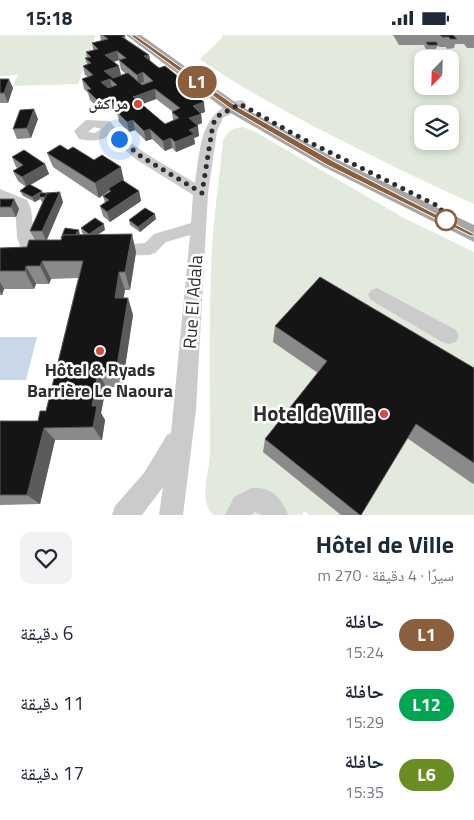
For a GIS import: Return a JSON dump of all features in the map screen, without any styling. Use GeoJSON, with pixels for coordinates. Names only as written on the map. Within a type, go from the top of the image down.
{"type":"FeatureCollection","features":[{"type":"Feature","properties":{"kind":"main road"},"geometry":{"type":"LineString","coordinates":[[133,35],[237,106],[330,163],[474,234]]}},
{"type":"Feature","properties":{"kind":"main road"},"geometry":{"type":"LineString","coordinates":[[143,35],[237,106],[474,223]]}},
{"type":"Feature","properties":{"kind":"street","name":"Rue El Adala"},"geometry":{"type":"LineString","coordinates":[[172,515],[180,434],[185,410],[202,193],[213,124],[218,116],[237,106]]}},
{"type":"Feature","properties":{"kind":"street"},"geometry":{"type":"LineString","coordinates":[[142,157],[88,138],[98,137],[108,130],[142,157],[202,193]]}},
{"type":"Feature","properties":{"kind":"street"},"geometry":{"type":"LineString","coordinates":[[0,194],[22,204],[25,211],[24,241],[28,248],[37,251],[66,250]]}},
{"type":"Feature","properties":{"kind":"street"},"geometry":{"type":"LineString","coordinates":[[95,250],[149,249],[160,238],[199,226]]}},
{"type":"Feature","properties":{"kind":"street"},"geometry":{"type":"LineString","coordinates":[[377,295],[449,336]]}},
{"type":"Feature","properties":{"kind":"street"},"geometry":{"type":"LineString","coordinates":[[124,515],[135,506],[156,479],[180,434]]}},
{"type":"Feature","properties":{"kind":"street"},"geometry":{"type":"LineString","coordinates":[[237,515],[241,506],[255,499],[263,500],[270,505],[276,515]]}},
{"type":"Feature","properties":{"kind":"shaded area"},"geometry":{"type":"Polygon","coordinates":[[[0,35],[96,35],[78,84],[13,86],[18,75],[0,76],[0,35]]]}},
{"type":"Feature","properties":{"kind":"shaded area"},"geometry":{"type":"Polygon","coordinates":[[[223,35],[474,35],[474,204],[394,167],[315,127],[242,86],[200,59],[223,35]]]}},
{"type":"Feature","properties":{"kind":"shaded area"},"geometry":{"type":"Polygon","coordinates":[[[243,127],[257,133],[404,218],[474,252],[474,515],[309,515],[304,511],[302,515],[213,515],[209,509],[205,494],[210,460],[210,293],[214,221],[223,141],[230,131],[243,127]]]}},
{"type":"Feature","properties":{"kind":"water"},"geometry":{"type":"Polygon","coordinates":[[[0,337],[37,337],[26,380],[0,380],[0,337]]]}},
{"type":"Feature","properties":{"kind":"building"},"geometry":{"type":"Polygon","coordinates":[[[103,35],[124,35],[122,37],[149,55],[144,56],[159,68],[165,66],[200,94],[195,95],[204,102],[193,106],[201,114],[189,118],[198,126],[189,130],[194,134],[175,142],[171,138],[163,141],[150,129],[144,131],[133,120],[127,122],[117,112],[121,111],[107,98],[98,101],[87,90],[91,89],[82,79],[93,75],[83,66],[91,63],[85,58],[91,57],[86,52],[98,49],[92,43],[108,39],[103,35]],[[117,51],[105,55],[119,66],[104,71],[113,78],[128,73],[142,85],[153,81],[143,72],[137,75],[119,60],[126,58],[117,51]],[[110,79],[101,82],[108,88],[117,85],[110,79]],[[155,89],[133,97],[165,124],[179,118],[172,112],[180,108],[155,89]]]}},
{"type":"Feature","properties":{"kind":"building"},"geometry":{"type":"Polygon","coordinates":[[[440,35],[453,35],[457,39],[450,39],[440,35]]]}},
{"type":"Feature","properties":{"kind":"building"},"geometry":{"type":"Polygon","coordinates":[[[426,42],[436,42],[438,45],[428,45],[426,42]]]}},
{"type":"Feature","properties":{"kind":"building"},"geometry":{"type":"Polygon","coordinates":[[[0,79],[9,79],[4,93],[0,93],[0,79]]]}},
{"type":"Feature","properties":{"kind":"building"},"geometry":{"type":"Polygon","coordinates":[[[34,109],[27,128],[13,129],[20,110],[34,109]]]}},
{"type":"Feature","properties":{"kind":"building"},"geometry":{"type":"Polygon","coordinates":[[[60,145],[68,150],[73,147],[94,160],[102,155],[121,167],[95,183],[47,153],[60,145]]]}},
{"type":"Feature","properties":{"kind":"building"},"geometry":{"type":"Polygon","coordinates":[[[24,150],[45,164],[22,177],[13,171],[23,165],[12,157],[24,150]]]}},
{"type":"Feature","properties":{"kind":"building"},"geometry":{"type":"Polygon","coordinates":[[[122,180],[139,191],[107,212],[100,206],[109,200],[103,196],[111,191],[108,189],[122,180]]]}},
{"type":"Feature","properties":{"kind":"building"},"geometry":{"type":"Polygon","coordinates":[[[29,184],[42,191],[32,197],[20,191],[29,184]]]}},
{"type":"Feature","properties":{"kind":"building"},"geometry":{"type":"Polygon","coordinates":[[[60,192],[42,231],[30,231],[47,193],[60,192]]]}},
{"type":"Feature","properties":{"kind":"building"},"geometry":{"type":"Polygon","coordinates":[[[40,193],[47,193],[45,197],[39,197],[40,193]]]}},
{"type":"Feature","properties":{"kind":"building"},"geometry":{"type":"Polygon","coordinates":[[[0,199],[14,199],[11,207],[0,207],[0,199]]]}},
{"type":"Feature","properties":{"kind":"building"},"geometry":{"type":"Polygon","coordinates":[[[145,208],[155,214],[138,227],[129,220],[145,208]]]}},
{"type":"Feature","properties":{"kind":"building"},"geometry":{"type":"Polygon","coordinates":[[[95,218],[104,224],[89,234],[81,228],[95,218]]]}},
{"type":"Feature","properties":{"kind":"building"},"geometry":{"type":"Polygon","coordinates":[[[65,228],[79,230],[75,235],[63,235],[61,238],[65,228]]]}},
{"type":"Feature","properties":{"kind":"building","name":"Hôtel & Ryads Barrière Le Naoura"},"geometry":{"type":"Polygon","coordinates":[[[132,234],[125,272],[119,272],[115,298],[128,298],[116,372],[98,372],[92,406],[97,406],[93,427],[44,428],[27,495],[0,495],[0,421],[38,421],[40,411],[46,411],[83,261],[42,261],[40,266],[26,266],[25,271],[0,271],[0,248],[27,247],[29,240],[61,240],[63,235],[132,234]]]}},
{"type":"Feature","properties":{"kind":"building","name":"Hotel de Ville"},"geometry":{"type":"Polygon","coordinates":[[[320,277],[474,368],[474,463],[416,424],[361,515],[265,439],[327,361],[275,326],[320,277]]]}},
{"type":"Feature","properties":{"kind":"bus line","name":"L1"},"geometry":{"type":"LineString","coordinates":[[133,35],[233,108],[300,144],[330,163],[474,234]]}},
{"type":"Feature","properties":{"kind":"place","name":"مراكش"},"geometry":{"type":"Point","coordinates":[138,104]}},
{"type":"Feature","properties":{"kind":"place","name":"Hôtel & Ryads Barrière Le Naoura"},"geometry":{"type":"Point","coordinates":[100,351]}},
{"type":"Feature","properties":{"kind":"place","name":"Hotel de Ville"},"geometry":{"type":"Point","coordinates":[384,414]}},
{"type":"Feature","properties":{"kind":"route"},"geometry":{"type":"LineString","coordinates":[[119,139],[142,157],[202,193],[210,131],[214,121],[218,116],[240,104],[303,139],[440,207],[446,220]]}}]}
